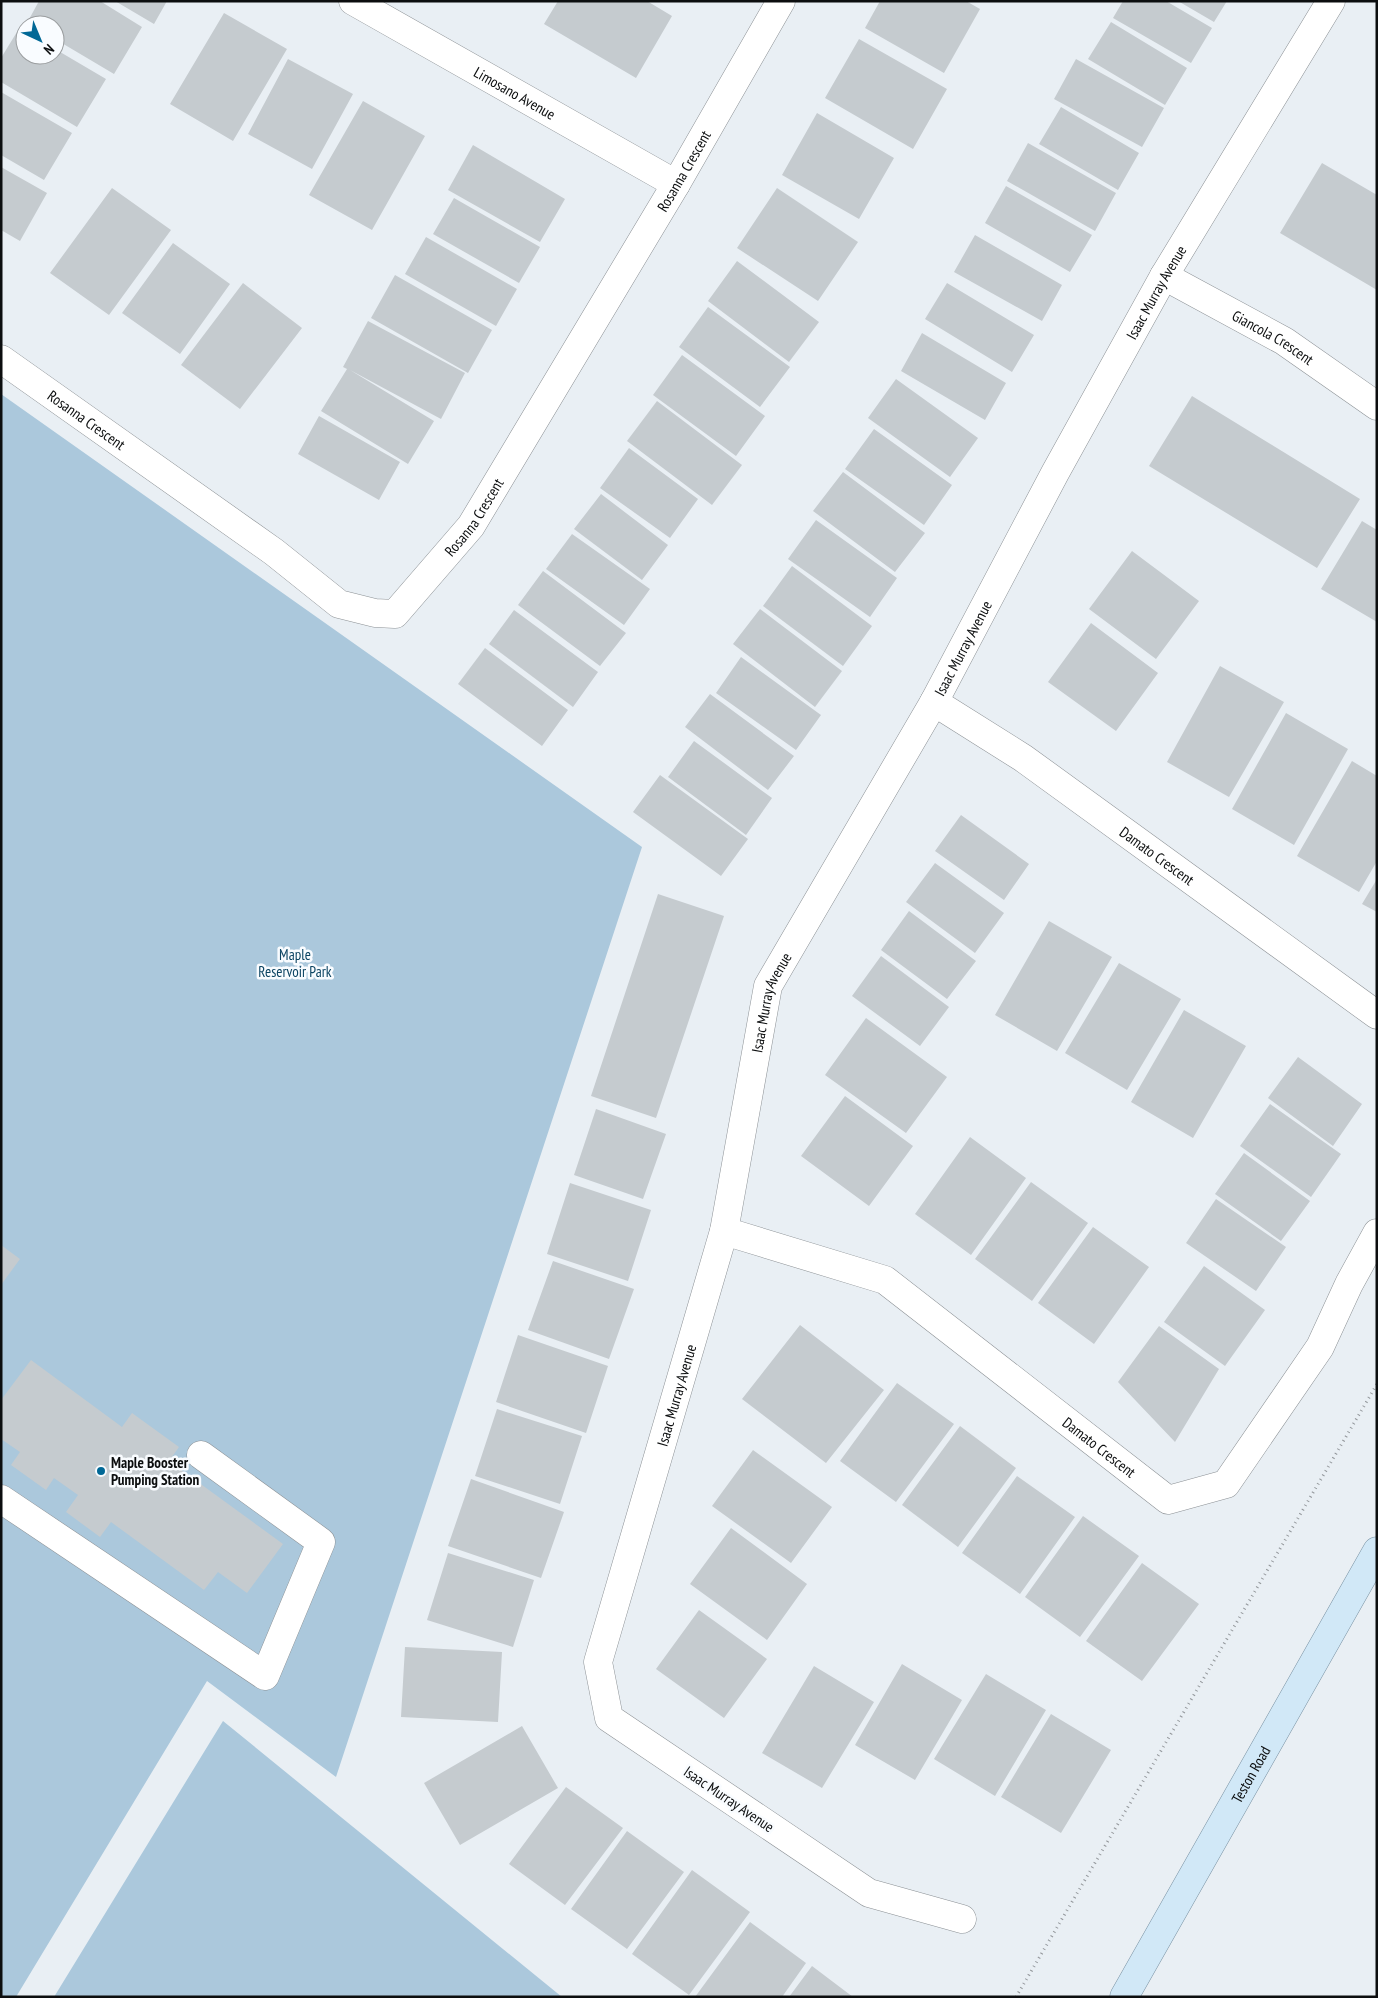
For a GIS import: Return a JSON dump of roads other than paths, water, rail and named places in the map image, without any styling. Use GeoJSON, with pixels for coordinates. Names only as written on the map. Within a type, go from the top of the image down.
{"type":"FeatureCollection","features":[{"type":"Feature","properties":{"kind":"main road","name":"Teston Road"},"geometry":{"type":"LineString","coordinates":[[1124,1997],[1377,1551]]}},
{"type":"Feature","properties":{"kind":"street","name":"Limosano Avenue"},"geometry":{"type":"LineString","coordinates":[[353,1],[676,184]]}},
{"type":"Feature","properties":{"kind":"street","name":"Rosanna Crescent"},"geometry":{"type":"LineString","coordinates":[[1,359],[274,552],[339,604],[375,613],[395,614],[471,526],[676,184],[781,1]]}},
{"type":"Feature","properties":{"kind":"street","name":"Isaac Murray Avenue"},"geometry":{"type":"LineString","coordinates":[[962,1918],[869,1893],[609,1718],[598,1662],[724,1231],[768,986],[934,702],[1055,473],[1164,276],[1331,1]]}},
{"type":"Feature","properties":{"kind":"street","name":"Giancola Crescent"},"geometry":{"type":"LineString","coordinates":[[1164,276],[1284,341],[1377,406]]}},
{"type":"Feature","properties":{"kind":"street","name":"Damato Crescent"},"geometry":{"type":"LineString","coordinates":[[934,702],[1023,758],[1377,1015]]}},
{"type":"Feature","properties":{"kind":"street","name":"Damato Crescent"},"geometry":{"type":"LineString","coordinates":[[724,1231],[885,1280],[1168,1500],[1226,1484],[1320,1347],[1348,1284],[1377,1233]]}},
{"type":"Feature","properties":{"kind":"street"},"geometry":{"type":"LineString","coordinates":[[1,1499],[265,1676],[321,1542],[201,1454]]}},
{"type":"Feature","properties":{"kind":"place","name":"Maple Booster Pumping Station"},"geometry":{"type":"Point","coordinates":[101,1471]}},
{"type":"Feature","properties":{"kind":"park label","name":"Maple Reservoir Park"},"geometry":{"type":"Point","coordinates":[295,962]}}]}
